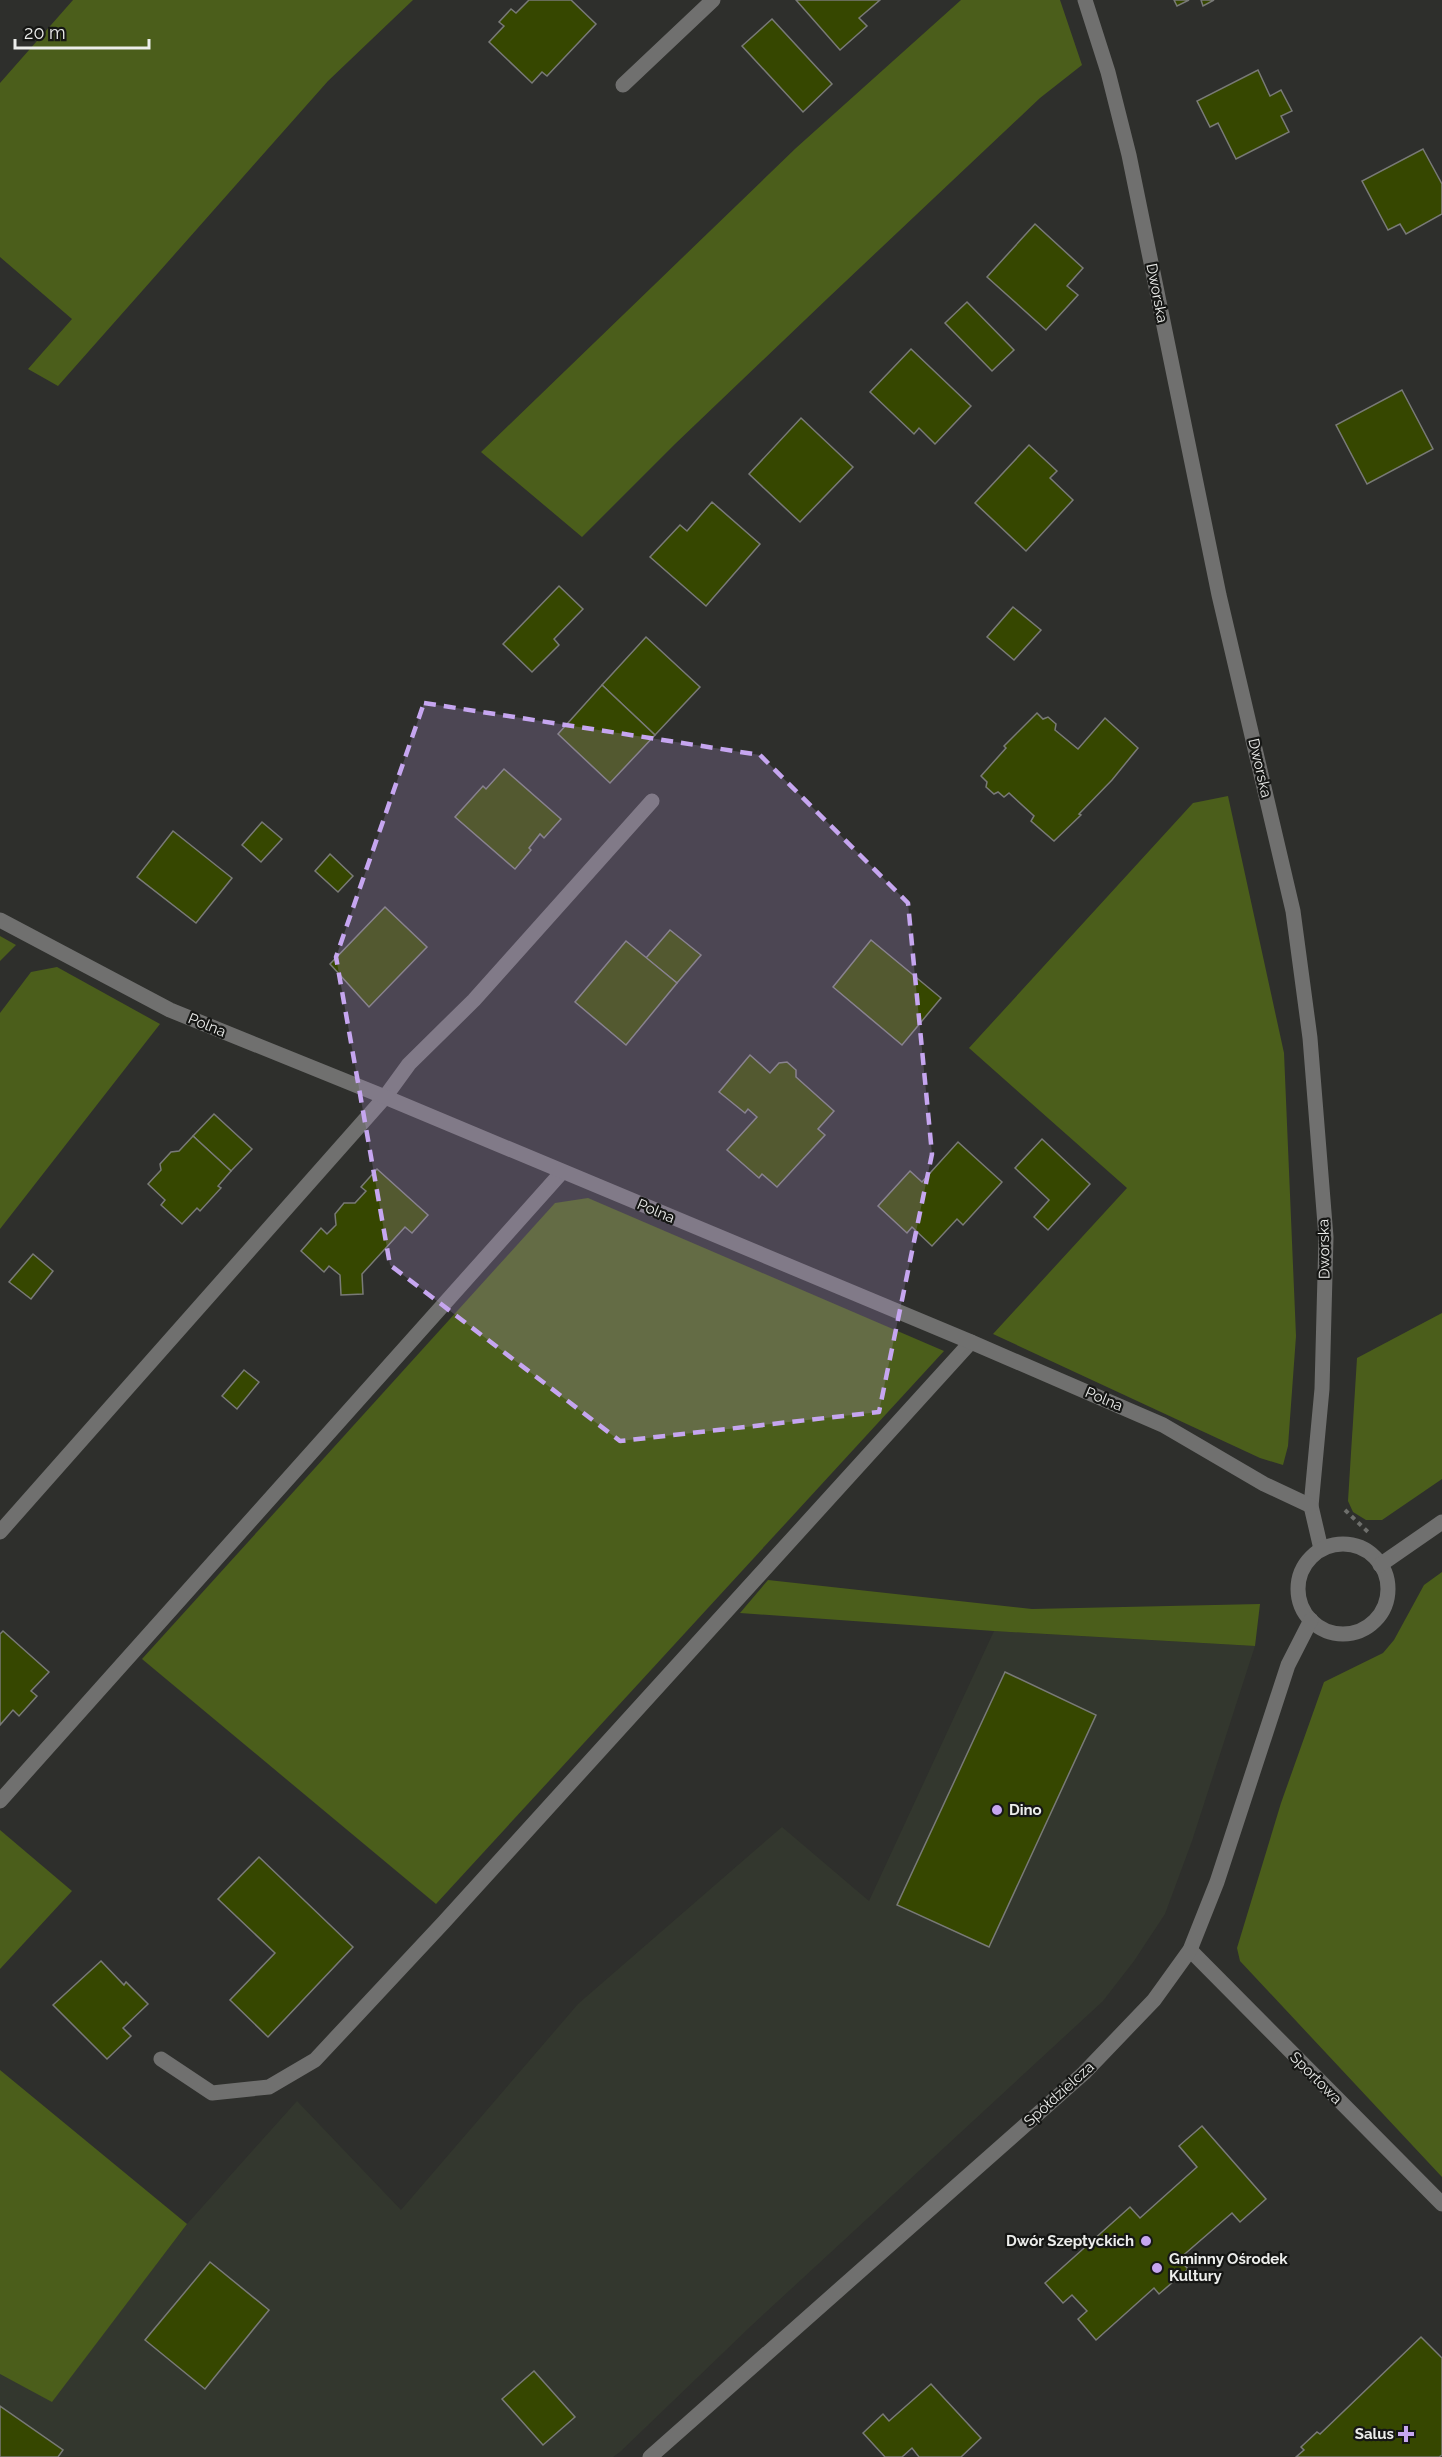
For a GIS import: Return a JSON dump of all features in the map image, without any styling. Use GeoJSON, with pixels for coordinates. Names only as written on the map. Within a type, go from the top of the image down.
{"type":"FeatureCollection","features":[{"type":"Feature","properties":{"kind":"street"},"geometry":{"type":"LineString","coordinates":[[623,86],[713,0]]}},
{"type":"Feature","properties":{"kind":"street","name":"Dworska"},"geometry":{"type":"LineString","coordinates":[[1085,0],[1108,72],[1129,155],[1218,595],[1293,911],[1310,1038],[1326,1237],[1322,1389],[1311,1506],[1321,1549]]}},
{"type":"Feature","properties":{"kind":"street"},"geometry":{"type":"LineString","coordinates":[[0,1532],[385,1097],[409,1064],[474,1000],[652,801]]}},
{"type":"Feature","properties":{"kind":"street","name":"Polna"},"geometry":{"type":"LineString","coordinates":[[0,920],[170,1010],[385,1097],[971,1342],[1163,1425],[1264,1484],[1311,1506]]}},
{"type":"Feature","properties":{"kind":"street"},"geometry":{"type":"LineString","coordinates":[[0,1802],[562,1172]]}},
{"type":"Feature","properties":{"kind":"street"},"geometry":{"type":"LineString","coordinates":[[161,2060],[212,2093],[269,2087],[315,2060],[452,1913],[971,1342]]}},
{"type":"Feature","properties":{"kind":"street"},"geometry":{"type":"LineString","coordinates":[[1380,1565],[1442,1522]]}},
{"type":"Feature","properties":{"kind":"street"},"geometry":{"type":"LineString","coordinates":[[1335,1544],[1351,1545],[1366,1550],[1380,1565],[1388,1585],[1387,1599],[1372,1622],[1360,1630],[1347,1633],[1333,1632],[1319,1626],[1311,1620],[1300,1603],[1298,1588],[1301,1572],[1309,1559],[1321,1549],[1335,1544]]}},
{"type":"Feature","properties":{"kind":"street","name":"Spółdzielcza"},"geometry":{"type":"LineString","coordinates":[[650,2457],[1084,2073],[1154,2000],[1191,1950],[1217,1882],[1288,1665],[1311,1620]]}},
{"type":"Feature","properties":{"kind":"street","name":"Sportowa"},"geometry":{"type":"LineString","coordinates":[[1191,1950],[1442,2205]]}},
{"type":"Feature","properties":{"kind":"path"},"geometry":{"type":"LineString","coordinates":[[1311,1506],[1341,1505],[1354,1521],[1368,1532],[1376,1531]]}},
{"type":"Feature","properties":{"kind":"highlighted area"},"geometry":{"type":"Polygon","coordinates":[[[424,703],[760,755],[908,903],[932,1154],[879,1412],[620,1441],[390,1265],[336,957],[424,703]]]}},
{"type":"Feature","properties":{"kind":"shaded area"},"geometry":{"type":"Polygon","coordinates":[[[994,1631],[1255,1646],[1192,1841],[1165,1914],[1134,1961],[1103,2001],[751,2326],[620,2452],[613,2457],[0,2457],[0,2374],[52,2401],[187,2224],[297,2101],[401,2210],[578,2004],[782,1827],[869,1901],[994,1631]]]}},
{"type":"Feature","properties":{"kind":"green space"},"geometry":{"type":"Polygon","coordinates":[[[73,0],[413,0],[328,81],[58,386],[28,369],[72,319],[0,257],[0,83],[73,0]]]}},
{"type":"Feature","properties":{"kind":"green space"},"geometry":{"type":"Polygon","coordinates":[[[961,0],[1060,0],[1082,65],[1040,98],[828,298],[675,444],[582,537],[481,452],[796,148],[961,0]]]}},
{"type":"Feature","properties":{"kind":"green space"},"geometry":{"type":"Polygon","coordinates":[[[1228,796],[1284,1053],[1296,1336],[1288,1446],[1283,1465],[1260,1458],[993,1334],[1127,1188],[969,1048],[1193,803],[1228,796]]]}},
{"type":"Feature","properties":{"kind":"green space"},"geometry":{"type":"Polygon","coordinates":[[[0,936],[16,945],[0,961],[0,936]]]}},
{"type":"Feature","properties":{"kind":"green space"},"geometry":{"type":"Polygon","coordinates":[[[57,967],[160,1024],[0,1229],[0,1013],[31,972],[57,967]]]}},
{"type":"Feature","properties":{"kind":"green space"},"geometry":{"type":"Polygon","coordinates":[[[588,1198],[944,1351],[436,1904],[142,1659],[555,1203],[588,1198]]]}},
{"type":"Feature","properties":{"kind":"green space"},"geometry":{"type":"Polygon","coordinates":[[[1442,1313],[1442,1479],[1382,1520],[1366,1520],[1353,1512],[1348,1501],[1357,1358],[1442,1313]]]}},
{"type":"Feature","properties":{"kind":"green space"},"geometry":{"type":"Polygon","coordinates":[[[1442,1572],[1442,2177],[1240,1961],[1237,1948],[1281,1803],[1324,1682],[1383,1653],[1394,1640],[1424,1585],[1442,1572]]]}},
{"type":"Feature","properties":{"kind":"green space"},"geometry":{"type":"Polygon","coordinates":[[[768,1580],[1032,1609],[1260,1604],[1255,1646],[740,1613],[768,1580]]]}},
{"type":"Feature","properties":{"kind":"green space"},"geometry":{"type":"Polygon","coordinates":[[[0,1830],[72,1891],[0,1969],[0,1830]]]}},
{"type":"Feature","properties":{"kind":"green space"},"geometry":{"type":"Polygon","coordinates":[[[0,2070],[187,2224],[52,2402],[0,2374],[0,2070]]]}},
{"type":"Feature","properties":{"kind":"building"},"geometry":{"type":"Polygon","coordinates":[[[529,0],[571,0],[596,24],[547,76],[542,72],[532,83],[489,42],[504,26],[499,22],[511,9],[516,13],[529,0]]]}},
{"type":"Feature","properties":{"kind":"building"},"geometry":{"type":"Polygon","coordinates":[[[796,0],[880,0],[859,18],[867,26],[840,50],[796,0]]]}},
{"type":"Feature","properties":{"kind":"building"},"geometry":{"type":"Polygon","coordinates":[[[1174,0],[1189,0],[1177,6],[1174,0]]]}},
{"type":"Feature","properties":{"kind":"building"},"geometry":{"type":"Polygon","coordinates":[[[1201,0],[1214,0],[1203,6],[1201,0]]]}},
{"type":"Feature","properties":{"kind":"building"},"geometry":{"type":"Polygon","coordinates":[[[772,19],[832,84],[803,112],[742,46],[772,19]]]}},
{"type":"Feature","properties":{"kind":"building"},"geometry":{"type":"Polygon","coordinates":[[[1258,70],[1270,96],[1281,90],[1292,111],[1281,116],[1289,132],[1236,159],[1218,123],[1210,127],[1197,101],[1258,70]]]}},
{"type":"Feature","properties":{"kind":"building"},"geometry":{"type":"Polygon","coordinates":[[[1423,149],[1442,184],[1442,214],[1406,234],[1400,224],[1388,230],[1362,181],[1423,149]]]}},
{"type":"Feature","properties":{"kind":"building"},"geometry":{"type":"Polygon","coordinates":[[[1035,224],[1083,268],[1067,286],[1078,295],[1046,330],[987,277],[1035,224]]]}},
{"type":"Feature","properties":{"kind":"building"},"geometry":{"type":"Polygon","coordinates":[[[967,302],[1014,350],[992,371],[945,323],[967,302]]]}},
{"type":"Feature","properties":{"kind":"building"},"geometry":{"type":"Polygon","coordinates":[[[911,349],[971,406],[935,444],[919,428],[914,434],[870,392],[911,349]]]}},
{"type":"Feature","properties":{"kind":"building"},"geometry":{"type":"Polygon","coordinates":[[[1402,390],[1433,449],[1367,484],[1336,425],[1402,390]]]}},
{"type":"Feature","properties":{"kind":"building"},"geometry":{"type":"Polygon","coordinates":[[[801,418],[853,467],[800,522],[749,474],[801,418]]]}},
{"type":"Feature","properties":{"kind":"building"},"geometry":{"type":"Polygon","coordinates":[[[1029,445],[1057,471],[1050,478],[1073,500],[1026,551],[975,503],[1029,445]]]}},
{"type":"Feature","properties":{"kind":"building"},"geometry":{"type":"Polygon","coordinates":[[[712,502],[760,544],[706,606],[650,557],[680,525],[687,531],[712,502]]]}},
{"type":"Feature","properties":{"kind":"building"},"geometry":{"type":"Polygon","coordinates":[[[559,586],[583,609],[554,639],[559,645],[532,672],[503,644],[559,586]]]}},
{"type":"Feature","properties":{"kind":"building"},"geometry":{"type":"Polygon","coordinates":[[[1013,607],[1041,630],[1014,660],[987,637],[1013,607]]]}},
{"type":"Feature","properties":{"kind":"building"},"geometry":{"type":"Polygon","coordinates":[[[646,637],[700,687],[655,735],[602,685],[646,637]]]}},
{"type":"Feature","properties":{"kind":"building"},"geometry":{"type":"Polygon","coordinates":[[[602,685],[655,735],[610,783],[558,734],[602,685]]]}},
{"type":"Feature","properties":{"kind":"building"},"geometry":{"type":"Polygon","coordinates":[[[1037,713],[1043,719],[1048,717],[1056,724],[1055,730],[1078,749],[1105,718],[1138,748],[1112,780],[1079,814],[1081,815],[1054,841],[1031,821],[1034,816],[1009,793],[1004,797],[998,792],[994,794],[986,787],[987,782],[981,776],[1006,748],[1004,746],[1037,713]]]}},
{"type":"Feature","properties":{"kind":"building"},"geometry":{"type":"Polygon","coordinates":[[[504,769],[561,819],[544,838],[540,834],[529,848],[531,850],[515,869],[455,817],[483,786],[486,789],[504,769]]]}},
{"type":"Feature","properties":{"kind":"building"},"geometry":{"type":"Polygon","coordinates":[[[262,822],[282,839],[261,862],[242,845],[262,822]]]}},
{"type":"Feature","properties":{"kind":"building"},"geometry":{"type":"Polygon","coordinates":[[[173,831],[232,878],[196,923],[137,877],[173,831]]]}},
{"type":"Feature","properties":{"kind":"building"},"geometry":{"type":"Polygon","coordinates":[[[330,854],[353,876],[338,892],[315,871],[330,854]]]}},
{"type":"Feature","properties":{"kind":"building"},"geometry":{"type":"Polygon","coordinates":[[[385,907],[427,947],[369,1007],[330,964],[385,907]]]}},
{"type":"Feature","properties":{"kind":"building"},"geometry":{"type":"Polygon","coordinates":[[[670,930],[701,955],[677,983],[646,958],[670,930]]]}},
{"type":"Feature","properties":{"kind":"building"},"geometry":{"type":"Polygon","coordinates":[[[871,940],[941,998],[902,1045],[833,987],[871,940]]]}},
{"type":"Feature","properties":{"kind":"building"},"geometry":{"type":"Polygon","coordinates":[[[626,941],[677,983],[626,1045],[575,1002],[626,941]]]}},
{"type":"Feature","properties":{"kind":"building"},"geometry":{"type":"Polygon","coordinates":[[[750,1055],[770,1073],[779,1063],[787,1062],[796,1070],[796,1077],[834,1111],[818,1129],[825,1135],[777,1187],[762,1174],[759,1178],[727,1150],[757,1117],[748,1109],[745,1113],[719,1092],[750,1055]]]}},
{"type":"Feature","properties":{"kind":"building"},"geometry":{"type":"Polygon","coordinates":[[[214,1114],[252,1149],[231,1171],[193,1136],[214,1114]]]}},
{"type":"Feature","properties":{"kind":"building"},"geometry":{"type":"Polygon","coordinates":[[[193,1136],[231,1171],[218,1186],[221,1188],[200,1211],[197,1208],[182,1224],[161,1205],[165,1200],[148,1184],[161,1170],[160,1164],[171,1152],[179,1151],[193,1136]]]}},
{"type":"Feature","properties":{"kind":"building"},"geometry":{"type":"Polygon","coordinates":[[[1042,1139],[1090,1184],[1048,1230],[1034,1217],[1049,1200],[1015,1168],[1042,1139]]]}},
{"type":"Feature","properties":{"kind":"building"},"geometry":{"type":"Polygon","coordinates":[[[958,1142],[1002,1182],[963,1225],[957,1219],[932,1246],[912,1227],[907,1233],[878,1206],[910,1171],[922,1182],[958,1142]]]}},
{"type":"Feature","properties":{"kind":"building"},"geometry":{"type":"Polygon","coordinates":[[[377,1169],[428,1215],[412,1233],[405,1227],[362,1274],[363,1294],[341,1295],[340,1275],[329,1266],[324,1272],[301,1251],[321,1228],[327,1234],[336,1225],[335,1214],[344,1203],[355,1203],[366,1191],[361,1187],[377,1169]]]}},
{"type":"Feature","properties":{"kind":"building"},"geometry":{"type":"Polygon","coordinates":[[[33,1254],[53,1271],[31,1299],[9,1282],[33,1254]]]}},
{"type":"Feature","properties":{"kind":"building"},"geometry":{"type":"Polygon","coordinates":[[[244,1370],[259,1382],[237,1409],[222,1396],[244,1370]]]}},
{"type":"Feature","properties":{"kind":"building"},"geometry":{"type":"Polygon","coordinates":[[[3,1631],[49,1672],[31,1691],[37,1696],[19,1716],[13,1710],[0,1725],[0,1634],[3,1631]]]}},
{"type":"Feature","properties":{"kind":"building","name":"Dino"},"geometry":{"type":"Polygon","coordinates":[[[1005,1672],[1096,1715],[989,1947],[897,1905],[1005,1672]]]}},
{"type":"Feature","properties":{"kind":"building"},"geometry":{"type":"Polygon","coordinates":[[[259,1857],[353,1947],[268,2037],[230,2000],[275,1953],[218,1899],[259,1857]]]}},
{"type":"Feature","properties":{"kind":"building"},"geometry":{"type":"Polygon","coordinates":[[[101,1961],[124,1985],[126,1982],[148,2004],[123,2028],[131,2036],[107,2059],[53,2005],[101,1961]]]}},
{"type":"Feature","properties":{"kind":"building","name":"Dwór Szeptyckich"},"geometry":{"type":"Polygon","coordinates":[[[1202,2126],[1266,2199],[1240,2222],[1232,2213],[1179,2259],[1188,2269],[1159,2294],[1154,2288],[1096,2340],[1078,2319],[1087,2311],[1072,2295],[1063,2303],[1045,2283],[1130,2207],[1140,2218],[1197,2167],[1179,2146],[1202,2126]]]}},
{"type":"Feature","properties":{"kind":"building"},"geometry":{"type":"Polygon","coordinates":[[[210,2262],[269,2310],[205,2389],[145,2340],[210,2262]]]}},
{"type":"Feature","properties":{"kind":"building"},"geometry":{"type":"Polygon","coordinates":[[[1421,2337],[1442,2358],[1442,2455],[1439,2457],[1296,2457],[1304,2450],[1301,2447],[1317,2432],[1320,2434],[1421,2337]]]}},
{"type":"Feature","properties":{"kind":"building"},"geometry":{"type":"Polygon","coordinates":[[[534,2371],[575,2417],[543,2445],[502,2399],[534,2371]]]}},
{"type":"Feature","properties":{"kind":"building"},"geometry":{"type":"Polygon","coordinates":[[[931,2384],[981,2438],[961,2457],[919,2457],[912,2448],[902,2457],[885,2457],[863,2433],[883,2414],[889,2421],[931,2384]]]}},
{"type":"Feature","properties":{"kind":"building"},"geometry":{"type":"Polygon","coordinates":[[[0,2406],[63,2450],[58,2457],[0,2457],[0,2406]]]}},
{"type":"Feature","properties":{"kind":"place","name":"Dino"},"geometry":{"type":"Point","coordinates":[997,1810]}},
{"type":"Feature","properties":{"kind":"place","name":"Dwór Szeptyckich"},"geometry":{"type":"Point","coordinates":[1146,2241]}},
{"type":"Feature","properties":{"kind":"place","name":"Gminny Ośrodek Kultury"},"geometry":{"type":"Point","coordinates":[1157,2268]}},
{"type":"Feature","properties":{"kind":"place","name":"Salus"},"geometry":{"type":"Point","coordinates":[1406,2434]}}]}
